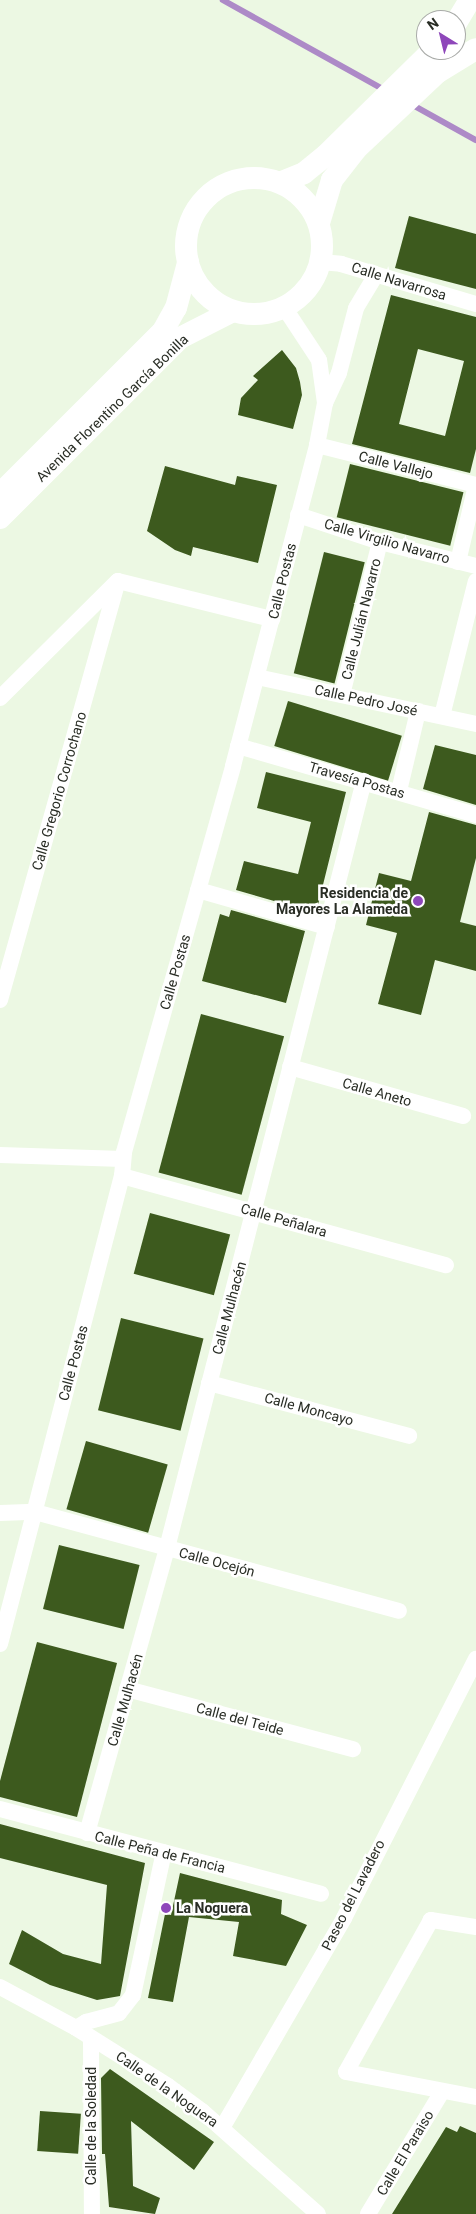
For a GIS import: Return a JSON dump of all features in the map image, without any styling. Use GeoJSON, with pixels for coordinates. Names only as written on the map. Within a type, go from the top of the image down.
{"type":"FeatureCollection","features":[{"type":"Feature","properties":{"kind":"street"},"geometry":{"type":"LineString","coordinates":[[423,60],[326,155],[304,173],[282,182],[242,178],[225,185],[203,201],[193,216],[186,242],[188,263],[199,286],[214,300],[233,311],[262,314],[284,307],[310,285],[320,262],[319,223],[332,180],[356,149],[438,72],[476,49]]}},
{"type":"Feature","properties":{"kind":"street"},"geometry":{"type":"LineString","coordinates":[[282,182],[302,198],[319,223]]}},
{"type":"Feature","properties":{"kind":"street","name":"Calle Navarrosa"},"geometry":{"type":"LineString","coordinates":[[320,262],[341,264],[376,276],[476,304]]}},
{"type":"Feature","properties":{"kind":"street","name":"Avenida Florentino García Bonilla"},"geometry":{"type":"LineString","coordinates":[[0,494],[163,331],[176,308],[188,263]]}},
{"type":"Feature","properties":{"kind":"street"},"geometry":{"type":"LineString","coordinates":[[325,403],[339,373],[356,308],[376,276]]}},
{"type":"Feature","properties":{"kind":"street","name":"Calle Postas"},"geometry":{"type":"LineString","coordinates":[[0,1644],[122,1167],[238,746],[317,445],[325,403],[319,360],[284,307]]}},
{"type":"Feature","properties":{"kind":"street","name":"Avenida Florentino García Bonilla"},"geometry":{"type":"LineString","coordinates":[[0,518],[180,338],[233,311]]}},
{"type":"Feature","properties":{"kind":"street","name":"Calle Vallejo"},"geometry":{"type":"LineString","coordinates":[[317,445],[476,485]]}},
{"type":"Feature","properties":{"kind":"street"},"geometry":{"type":"LineString","coordinates":[[458,562],[476,485]]}},
{"type":"Feature","properties":{"kind":"street","name":"Calle Virgilio Navarro"},"geometry":{"type":"LineString","coordinates":[[298,515],[380,542],[476,566]]}},
{"type":"Feature","properties":{"kind":"street","name":"Calle Julián Navarro"},"geometry":{"type":"LineString","coordinates":[[342,695],[380,542]]}},
{"type":"Feature","properties":{"kind":"street"},"geometry":{"type":"LineString","coordinates":[[0,698],[118,581],[272,619]]}},
{"type":"Feature","properties":{"kind":"street","name":"Calle Gregorio Corrochano"},"geometry":{"type":"LineString","coordinates":[[0,1000],[118,581]]}},
{"type":"Feature","properties":{"kind":"street"},"geometry":{"type":"LineString","coordinates":[[442,716],[476,581]]}},
{"type":"Feature","properties":{"kind":"street","name":"Calle Pedro José"},"geometry":{"type":"LineString","coordinates":[[256,677],[476,724]]}},
{"type":"Feature","properties":{"kind":"street"},"geometry":{"type":"LineString","coordinates":[[399,792],[418,711]]}},
{"type":"Feature","properties":{"kind":"street","name":"Travesía Postas"},"geometry":{"type":"LineString","coordinates":[[238,746],[476,815]]}},
{"type":"Feature","properties":{"kind":"street","name":"Calle Mulhacén"},"geometry":{"type":"LineString","coordinates":[[87,1833],[167,1548],[364,781]]}},
{"type":"Feature","properties":{"kind":"street"},"geometry":{"type":"LineString","coordinates":[[198,890],[327,926]]}},
{"type":"Feature","properties":{"kind":"street","name":"Calle Aneto"},"geometry":{"type":"LineString","coordinates":[[290,1068],[463,1116]]}},
{"type":"Feature","properties":{"kind":"street","name":"Calle Peñalara"},"geometry":{"type":"LineString","coordinates":[[0,1155],[122,1167],[254,1211],[446,1265]]}},
{"type":"Feature","properties":{"kind":"street","name":"Calle Moncayo"},"geometry":{"type":"LineString","coordinates":[[209,1383],[409,1436]]}},
{"type":"Feature","properties":{"kind":"street","name":"Calle Ocejón"},"geometry":{"type":"LineString","coordinates":[[0,1513],[35,1512],[399,1611]]}},
{"type":"Feature","properties":{"kind":"street","name":"Paseo del Lavadero"},"geometry":{"type":"LineString","coordinates":[[222,2128],[344,1918],[476,1659]]}},
{"type":"Feature","properties":{"kind":"street","name":"Calle del Teide"},"geometry":{"type":"LineString","coordinates":[[127,1689],[353,1749]]}},
{"type":"Feature","properties":{"kind":"street","name":"Calle Peña de Francia"},"geometry":{"type":"LineString","coordinates":[[0,1809],[321,1894]]}},
{"type":"Feature","properties":{"kind":"street"},"geometry":{"type":"LineString","coordinates":[[76,2028],[86,2022],[119,2012],[133,1995],[164,1852]]}},
{"type":"Feature","properties":{"kind":"street"},"geometry":{"type":"LineString","coordinates":[[476,1928],[431,1920],[346,2072],[442,2092],[476,2097]]}},
{"type":"Feature","properties":{"kind":"street","name":"Calle de la Noguera"},"geometry":{"type":"LineString","coordinates":[[0,1987],[76,2028],[168,2086],[222,2128],[318,2214]]}},
{"type":"Feature","properties":{"kind":"street","name":"Calle de la Soledad"},"geometry":{"type":"LineString","coordinates":[[91,2038],[92,2214]]}},
{"type":"Feature","properties":{"kind":"street","name":"Calle El Paraiso"},"geometry":{"type":"LineString","coordinates":[[368,2214],[442,2092]]}},
{"type":"Feature","properties":{"kind":"building"},"geometry":{"type":"Polygon","coordinates":[[[409,216],[476,234],[476,289],[395,268],[409,216]]]}},
{"type":"Feature","properties":{"kind":"building"},"geometry":{"type":"Polygon","coordinates":[[[391,295],[476,317],[476,449],[470,473],[352,444],[391,295]],[[418,349],[399,424],[445,436],[464,361],[418,349]]]}},
{"type":"Feature","properties":{"kind":"building"},"geometry":{"type":"Polygon","coordinates":[[[282,350],[296,368],[302,395],[293,429],[238,415],[241,398],[258,380],[253,376],[282,350]]]}},
{"type":"Feature","properties":{"kind":"building"},"geometry":{"type":"Polygon","coordinates":[[[350,464],[464,492],[450,546],[337,517],[350,464]]]}},
{"type":"Feature","properties":{"kind":"building"},"geometry":{"type":"Polygon","coordinates":[[[165,466],[235,485],[237,476],[277,485],[258,563],[193,547],[191,556],[175,550],[147,531],[165,466]]]}},
{"type":"Feature","properties":{"kind":"building"},"geometry":{"type":"Polygon","coordinates":[[[324,552],[365,562],[335,683],[294,673],[324,552]]]}},
{"type":"Feature","properties":{"kind":"building"},"geometry":{"type":"Polygon","coordinates":[[[288,701],[402,736],[388,781],[274,746],[288,701]]]}},
{"type":"Feature","properties":{"kind":"building"},"geometry":{"type":"Polygon","coordinates":[[[435,745],[476,755],[476,805],[423,789],[435,745]]]}},
{"type":"Feature","properties":{"kind":"building"},"geometry":{"type":"Polygon","coordinates":[[[266,772],[346,792],[316,913],[236,890],[244,861],[298,874],[311,822],[257,808],[266,772]]]}},
{"type":"Feature","properties":{"kind":"building","name":"Residencia de Mayores La Alameda"},"geometry":{"type":"Polygon","coordinates":[[[429,812],[476,825],[476,858],[460,922],[476,926],[476,971],[435,960],[421,1015],[378,1004],[397,933],[366,925],[379,873],[411,881],[429,812]]]}},
{"type":"Feature","properties":{"kind":"building"},"geometry":{"type":"Polygon","coordinates":[[[231,910],[305,931],[286,1003],[202,981],[220,914],[229,917],[231,910]]]}},
{"type":"Feature","properties":{"kind":"building"},"geometry":{"type":"Polygon","coordinates":[[[201,1014],[284,1036],[242,1195],[159,1172],[201,1014]]]}},
{"type":"Feature","properties":{"kind":"building"},"geometry":{"type":"Polygon","coordinates":[[[150,1213],[230,1234],[214,1295],[134,1274],[150,1213]]]}},
{"type":"Feature","properties":{"kind":"building"},"geometry":{"type":"Polygon","coordinates":[[[121,1318],[203,1339],[180,1431],[98,1410],[121,1318]]]}},
{"type":"Feature","properties":{"kind":"building"},"geometry":{"type":"Polygon","coordinates":[[[86,1441],[168,1464],[148,1533],[66,1509],[86,1441]]]}},
{"type":"Feature","properties":{"kind":"building"},"geometry":{"type":"Polygon","coordinates":[[[59,1545],[140,1565],[124,1629],[43,1609],[59,1545]]]}},
{"type":"Feature","properties":{"kind":"building"},"geometry":{"type":"Polygon","coordinates":[[[37,1642],[117,1663],[77,1817],[0,1797],[0,1781],[37,1642]]]}},
{"type":"Feature","properties":{"kind":"building"},"geometry":{"type":"Polygon","coordinates":[[[0,1824],[145,1863],[120,1996],[97,2000],[50,1985],[9,1964],[22,1930],[63,1954],[101,1964],[107,1885],[0,1858],[0,1824]]]}},
{"type":"Feature","properties":{"kind":"building"},"geometry":{"type":"Polygon","coordinates":[[[180,1873],[282,1900],[281,1914],[307,1925],[286,1966],[233,1956],[239,1922],[189,1917],[173,2002],[148,1998],[165,1914],[171,1915],[180,1873]]]}},
{"type":"Feature","properties":{"kind":"building"},"geometry":{"type":"Polygon","coordinates":[[[110,2069],[214,2142],[194,2170],[131,2121],[133,2186],[160,2198],[155,2214],[109,2207],[105,2154],[102,2154],[101,2078],[110,2069]]]}},
{"type":"Feature","properties":{"kind":"building"},"geometry":{"type":"Polygon","coordinates":[[[40,2111],[81,2114],[78,2154],[37,2151],[40,2111]]]}},
{"type":"Feature","properties":{"kind":"building"},"geometry":{"type":"Polygon","coordinates":[[[460,2126],[476,2133],[476,2214],[392,2214],[446,2127],[457,2132],[460,2126]]]}},
{"type":"Feature","properties":{"kind":"waterway"},"geometry":{"type":"LineString","coordinates":[[223,0],[385,90]]}},
{"type":"Feature","properties":{"kind":"waterway"},"geometry":{"type":"LineString","coordinates":[[411,104],[476,140]]}},
{"type":"Feature","properties":{"kind":"place","name":"Residencia de Mayores La Alameda"},"geometry":{"type":"Point","coordinates":[418,901]}},
{"type":"Feature","properties":{"kind":"place","name":"La Noguera"},"geometry":{"type":"Point","coordinates":[166,1908]}}]}
